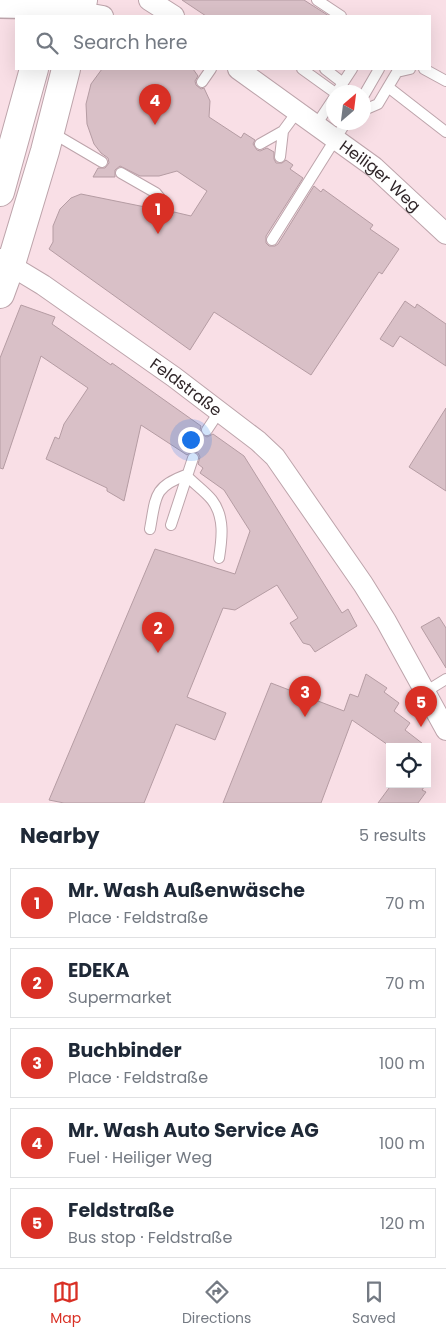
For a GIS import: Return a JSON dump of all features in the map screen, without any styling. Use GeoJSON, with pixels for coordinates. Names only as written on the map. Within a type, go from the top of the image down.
{"type":"FeatureCollection","features":[{"type":"Feature","properties":{"kind":"main road"},"geometry":{"type":"LineString","coordinates":[[0,192],[34,70]]}},
{"type":"Feature","properties":{"kind":"main road"},"geometry":{"type":"LineString","coordinates":[[0,294],[6,262],[50,132],[66,70]]}},
{"type":"Feature","properties":{"kind":"street"},"geometry":{"type":"LineString","coordinates":[[150,0],[172,15]]}},
{"type":"Feature","properties":{"kind":"street"},"geometry":{"type":"LineString","coordinates":[[0,5],[70,8]]}},
{"type":"Feature","properties":{"kind":"street","name":"Heiliger Weg"},"geometry":{"type":"LineString","coordinates":[[239,70],[297,112],[316,124],[326,126]]}},
{"type":"Feature","properties":{"kind":"street","name":"Heiliger Weg"},"geometry":{"type":"LineString","coordinates":[[341,130],[374,166],[445,230]]}},
{"type":"Feature","properties":{"kind":"street","name":"Feldstraße"},"geometry":{"type":"LineString","coordinates":[[6,262],[91,318],[174,377],[258,441],[280,464],[363,584],[386,621],[446,730]]}},
{"type":"Feature","properties":{"kind":"lane"},"geometry":{"type":"LineString","coordinates":[[316,0],[340,15]]}},
{"type":"Feature","properties":{"kind":"lane"},"geometry":{"type":"LineString","coordinates":[[202,82],[210,70]]}},
{"type":"Feature","properties":{"kind":"lane"},"geometry":{"type":"LineString","coordinates":[[304,70],[329,85]]}},
{"type":"Feature","properties":{"kind":"lane"},"geometry":{"type":"LineString","coordinates":[[326,70],[335,85]]}},
{"type":"Feature","properties":{"kind":"lane"},"geometry":{"type":"LineString","coordinates":[[341,85],[351,70]]}},
{"type":"Feature","properties":{"kind":"lane"},"geometry":{"type":"LineString","coordinates":[[370,85],[378,70]]}},
{"type":"Feature","properties":{"kind":"lane"},"geometry":{"type":"LineString","coordinates":[[371,107],[378,104],[398,72],[406,70]]}},
{"type":"Feature","properties":{"kind":"lane"},"geometry":{"type":"LineString","coordinates":[[426,70],[446,81]]}},
{"type":"Feature","properties":{"kind":"lane"},"geometry":{"type":"LineString","coordinates":[[388,87],[446,132]]}},
{"type":"Feature","properties":{"kind":"lane"},"geometry":{"type":"LineString","coordinates":[[316,124],[326,110]]}},
{"type":"Feature","properties":{"kind":"lane"},"geometry":{"type":"LineString","coordinates":[[260,144],[283,131],[297,112]]}},
{"type":"Feature","properties":{"kind":"lane"},"geometry":{"type":"LineString","coordinates":[[272,240],[341,130]]}},
{"type":"Feature","properties":{"kind":"lane"},"geometry":{"type":"LineString","coordinates":[[280,157],[283,131]]}},
{"type":"Feature","properties":{"kind":"lane"},"geometry":{"type":"LineString","coordinates":[[50,132],[102,162]]}},
{"type":"Feature","properties":{"kind":"lane"},"geometry":{"type":"LineString","coordinates":[[121,173],[156,193],[167,207],[167,211]]}},
{"type":"Feature","properties":{"kind":"lane"},"geometry":{"type":"LineString","coordinates":[[206,430],[219,412]]}},
{"type":"Feature","properties":{"kind":"lane"},"geometry":{"type":"LineString","coordinates":[[171,525],[193,458]]}},
{"type":"Feature","properties":{"kind":"lane"},"geometry":{"type":"LineString","coordinates":[[150,529],[157,494],[169,481],[186,475]]}},
{"type":"Feature","properties":{"kind":"lane"},"geometry":{"type":"LineString","coordinates":[[186,475],[213,500],[220,517],[222,535],[219,558]]}},
{"type":"Feature","properties":{"kind":"lane"},"geometry":{"type":"LineString","coordinates":[[425,692],[446,679]]}},
{"type":"Feature","properties":{"kind":"building"},"geometry":{"type":"Polygon","coordinates":[[[182,0],[304,0],[327,15],[204,15],[182,0]]]}},
{"type":"Feature","properties":{"kind":"building"},"geometry":{"type":"Polygon","coordinates":[[[101,70],[194,70],[198,76],[195,81],[196,85],[201,89],[204,88],[210,101],[209,117],[241,138],[244,133],[255,140],[253,144],[257,150],[260,151],[267,148],[274,152],[276,163],[282,163],[286,160],[293,165],[290,169],[303,178],[266,236],[266,243],[269,246],[278,244],[314,186],[321,192],[323,189],[373,225],[370,229],[399,249],[382,274],[379,272],[311,375],[214,312],[190,350],[49,249],[53,242],[53,226],[60,209],[71,198],[81,194],[160,210],[161,215],[167,218],[171,217],[174,212],[191,216],[207,191],[177,171],[159,176],[140,176],[120,166],[115,170],[115,177],[93,177],[98,168],[105,168],[109,163],[108,158],[94,144],[87,124],[86,104],[91,84],[101,70]]]}},
{"type":"Feature","properties":{"kind":"building"},"geometry":{"type":"Polygon","coordinates":[[[405,301],[415,308],[417,304],[446,324],[446,366],[400,336],[393,347],[380,339],[405,301]]]}},
{"type":"Feature","properties":{"kind":"building"},"geometry":{"type":"Polygon","coordinates":[[[21,305],[55,317],[52,324],[111,365],[112,363],[201,426],[200,430],[203,435],[207,437],[213,434],[244,456],[342,613],[348,609],[357,626],[315,652],[310,645],[303,643],[290,623],[298,618],[277,585],[235,610],[223,608],[187,697],[226,713],[215,740],[176,724],[144,803],[64,803],[49,800],[155,549],[235,574],[250,531],[224,490],[200,473],[203,468],[198,464],[200,457],[198,453],[192,451],[187,455],[141,425],[124,501],[107,491],[107,488],[46,459],[55,437],[59,439],[64,424],[88,388],[41,356],[3,469],[0,468],[0,358],[21,305]]]}},
{"type":"Feature","properties":{"kind":"building"},"geometry":{"type":"Polygon","coordinates":[[[446,408],[446,491],[409,467],[446,408]]]}},
{"type":"Feature","properties":{"kind":"building"},"geometry":{"type":"Polygon","coordinates":[[[439,617],[446,628],[446,668],[421,627],[439,617]]]}},
{"type":"Feature","properties":{"kind":"building"},"geometry":{"type":"Polygon","coordinates":[[[366,674],[387,688],[384,692],[399,703],[394,711],[410,723],[405,730],[422,743],[386,744],[352,720],[321,803],[223,803],[271,683],[344,711],[350,694],[358,697],[366,674]]]}},
{"type":"Feature","properties":{"kind":"building"},"geometry":{"type":"Polygon","coordinates":[[[389,788],[423,788],[422,790],[426,792],[418,803],[378,803],[389,788]]]}},
{"type":"Feature","properties":{"kind":"place","name":"Mr. Wash Auto Service AG"},"geometry":{"type":"Point","coordinates":[155,125]}},
{"type":"Feature","properties":{"kind":"place","name":"Mr. Wash Außenwäsche"},"geometry":{"type":"Point","coordinates":[158,234]}},
{"type":"Feature","properties":{"kind":"place","name":"EDEKA"},"geometry":{"type":"Point","coordinates":[158,653]}},
{"type":"Feature","properties":{"kind":"place","name":"Buchbinder"},"geometry":{"type":"Point","coordinates":[305,717]}},
{"type":"Feature","properties":{"kind":"place","name":"Feldstraße"},"geometry":{"type":"Point","coordinates":[421,727]}}]}
